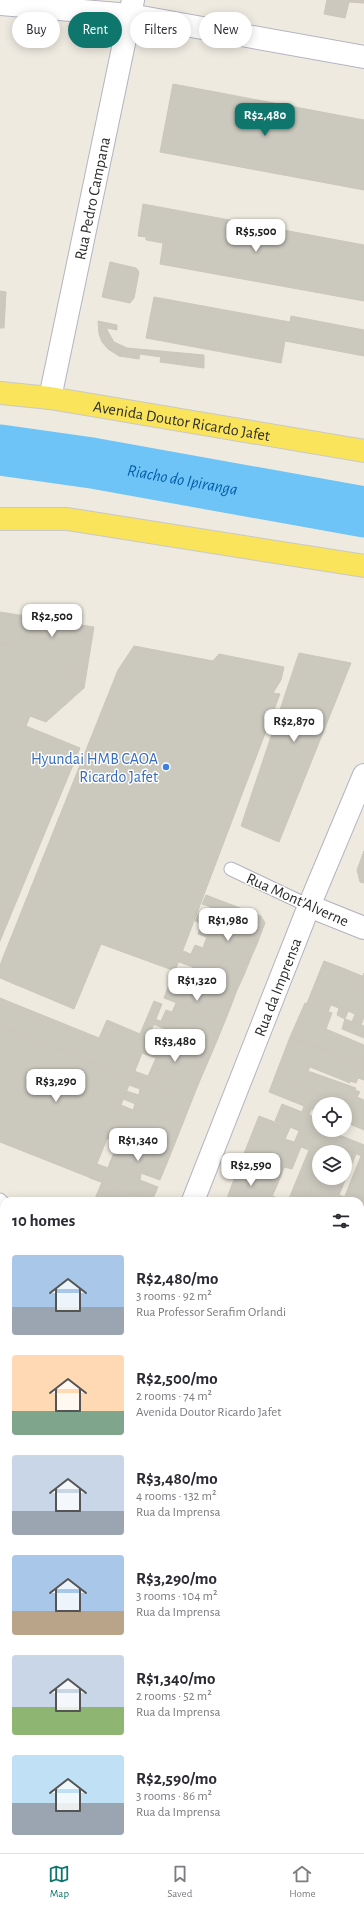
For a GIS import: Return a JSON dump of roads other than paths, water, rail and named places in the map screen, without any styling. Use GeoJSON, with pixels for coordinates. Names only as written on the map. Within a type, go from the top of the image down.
{"type":"FeatureCollection","features":[{"type":"Feature","properties":{"kind":"main road","name":"Avenida Doutor Ricardo Jafet"},"geometry":{"type":"LineString","coordinates":[[0,393],[50,398],[364,451]]}},
{"type":"Feature","properties":{"kind":"main road"},"geometry":{"type":"LineString","coordinates":[[0,519],[67,519],[364,566]]}},
{"type":"Feature","properties":{"kind":"street"},"geometry":{"type":"LineString","coordinates":[[0,4],[132,7],[364,57]]}},
{"type":"Feature","properties":{"kind":"street","name":"Rua Pedro Campana"},"geometry":{"type":"LineString","coordinates":[[50,398],[132,7]]}},
{"type":"Feature","properties":{"kind":"street","name":"Rua da Imprensa"},"geometry":{"type":"LineString","coordinates":[[195,1197],[309,906],[364,774]]}},
{"type":"Feature","properties":{"kind":"street","name":"Rua Mont'Alverne"},"geometry":{"type":"LineString","coordinates":[[309,906],[364,928]]}},
{"type":"Feature","properties":{"kind":"lane","name":"Rua Mont'Alverne"},"geometry":{"type":"LineString","coordinates":[[231,869],[309,906]]}},
{"type":"Feature","properties":{"kind":"waterway","name":"Riacho do Ipiranga"},"geometry":{"type":"LineString","coordinates":[[0,450],[92,463],[364,512]]}},
{"type":"Feature","properties":{"kind":"place","name":"Hyundai HMB CAOA Ricardo Jafet"},"geometry":{"type":"Point","coordinates":[166,767]}}]}
